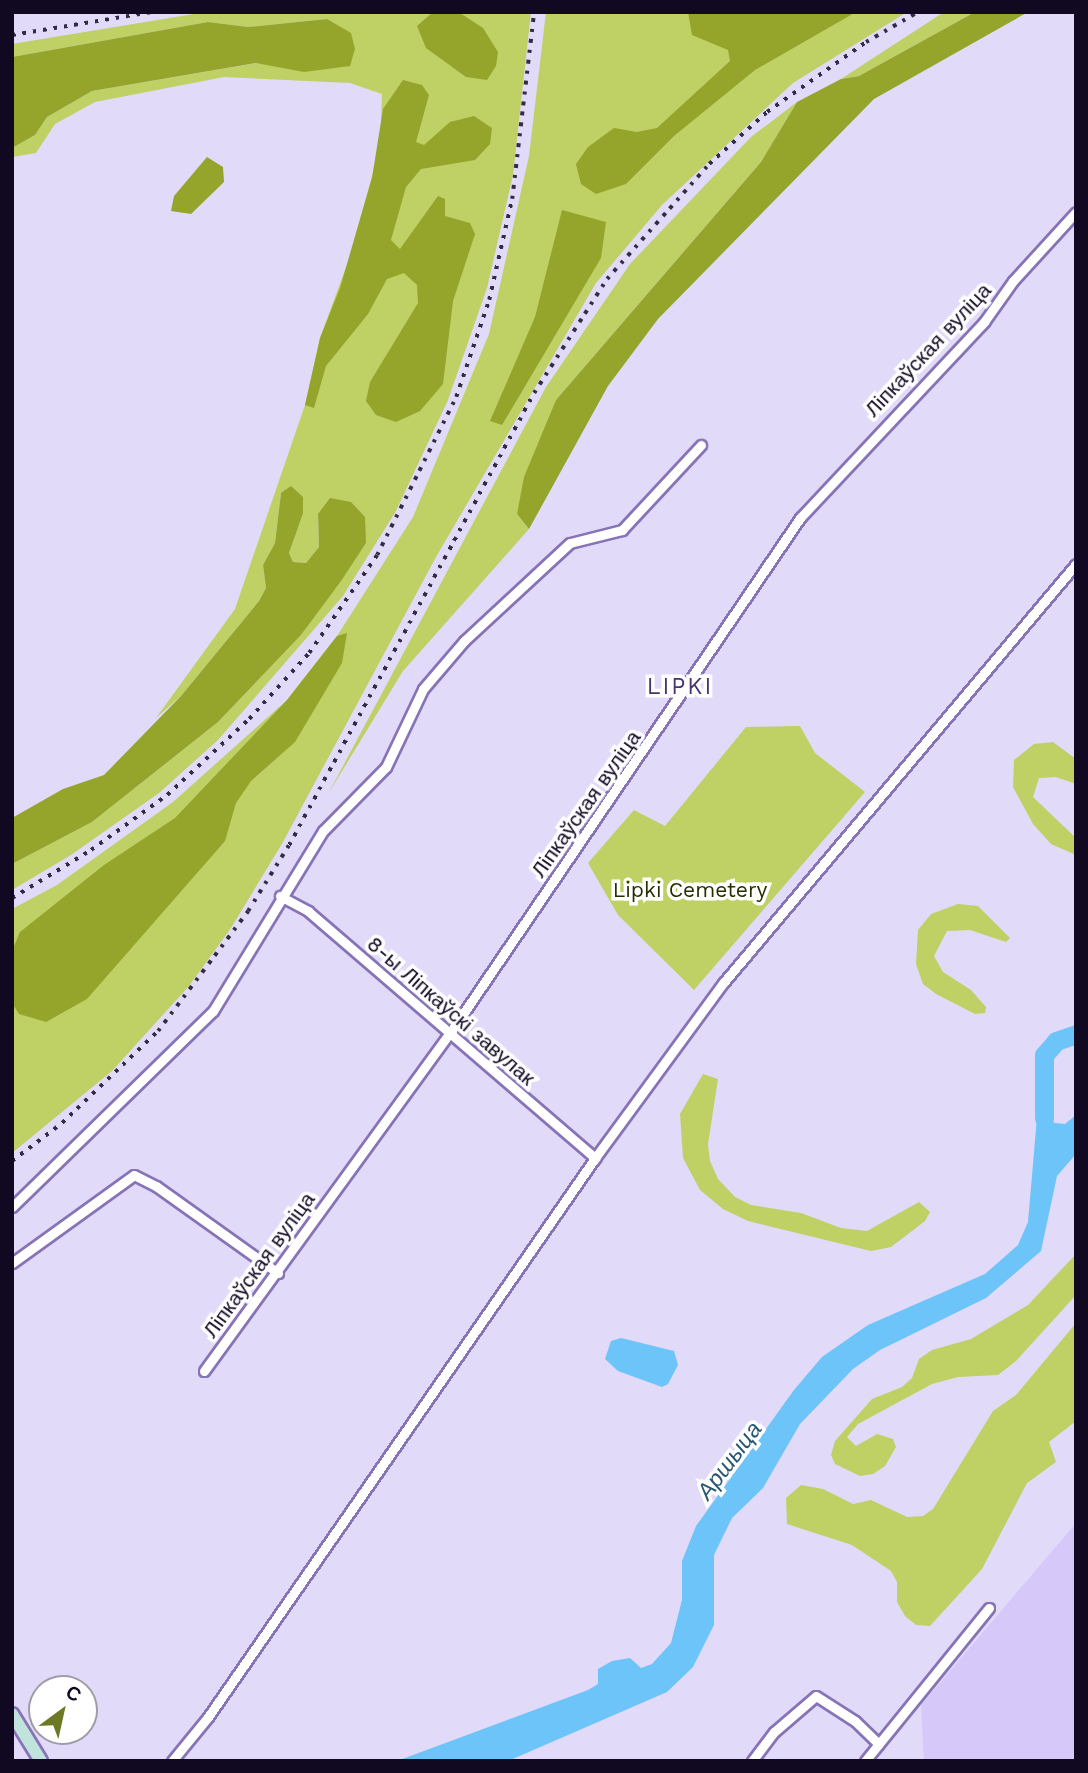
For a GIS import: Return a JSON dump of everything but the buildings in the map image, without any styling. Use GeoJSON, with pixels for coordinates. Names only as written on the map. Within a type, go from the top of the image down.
{"type":"FeatureCollection","features":[{"type":"Feature","properties":{"kind":"street","name":"Ліпкаўская вуліца"},"geometry":{"type":"LineString","coordinates":[[204,1371],[278,1273],[450,1033],[800,518],[984,322],[1013,281],[1076,212]]}},
{"type":"Feature","properties":{"kind":"street"},"geometry":{"type":"LineString","coordinates":[[12,1207],[213,1012],[280,896],[323,831],[386,767],[424,689],[464,641],[570,543],[622,530],[701,445]]}},
{"type":"Feature","properties":{"kind":"street"},"geometry":{"type":"LineString","coordinates":[[172,1761],[330,1544],[595,1158],[763,932],[1076,564]]}},
{"type":"Feature","properties":{"kind":"street","name":"8-ы Ліпкаўскі завулак"},"geometry":{"type":"LineString","coordinates":[[280,896],[308,911],[595,1158]]}},
{"type":"Feature","properties":{"kind":"street"},"geometry":{"type":"LineString","coordinates":[[12,1263],[134,1175],[156,1186],[278,1273]]}},
{"type":"Feature","properties":{"kind":"street"},"geometry":{"type":"LineString","coordinates":[[865,1761],[989,1608]]}},
{"type":"Feature","properties":{"kind":"street"},"geometry":{"type":"LineString","coordinates":[[752,1761],[774,1732],[816,1696],[855,1721],[879,1744]]}},
{"type":"Feature","properties":{"kind":"street"},"geometry":{"type":"LineString","coordinates":[[12,1714],[41,1761]]}},
{"type":"Feature","properties":{"kind":"shaded area"},"geometry":{"type":"Polygon","coordinates":[[[1076,1523],[1076,1761],[924,1761],[921,1705],[1076,1523]]]}},
{"type":"Feature","properties":{"kind":"green space"},"geometry":{"type":"Polygon","coordinates":[[[206,12],[531,12],[513,175],[487,288],[448,400],[396,511],[343,596],[218,740],[159,793],[71,855],[12,890],[12,864],[92,822],[218,722],[301,635],[366,543],[318,514],[319,547],[306,563],[293,562],[289,553],[295,535],[281,493],[275,543],[263,565],[266,588],[259,601],[181,696],[156,718],[235,609],[305,405],[320,338],[349,259],[380,147],[382,94],[350,83],[224,77],[95,102],[55,124],[36,153],[12,157],[12,148],[35,135],[47,117],[92,91],[257,63],[278,66],[327,19],[248,27],[208,22],[12,57],[12,44],[206,12]]]}},
{"type":"Feature","properties":{"kind":"green space"},"geometry":{"type":"Polygon","coordinates":[[[433,12],[460,13],[483,28],[498,52],[496,66],[487,80],[466,77],[426,48],[417,26],[433,12]]]}},
{"type":"Feature","properties":{"kind":"green space"},"geometry":{"type":"Polygon","coordinates":[[[546,12],[907,12],[793,83],[662,205],[596,283],[436,557],[283,842],[231,928],[189,986],[112,1071],[12,1153],[12,909],[57,885],[173,802],[287,700],[337,636],[413,517],[489,334],[529,156],[546,12]]]}},
{"type":"Feature","properties":{"kind":"green space"},"geometry":{"type":"Polygon","coordinates":[[[688,12],[856,12],[755,70],[674,136],[626,184],[596,194],[581,184],[576,164],[588,147],[614,128],[637,132],[657,128],[730,61],[728,50],[692,35],[688,12]]]}},
{"type":"Feature","properties":{"kind":"green space"},"geometry":{"type":"Polygon","coordinates":[[[944,12],[975,12],[859,76],[841,79],[944,12]]]}},
{"type":"Feature","properties":{"kind":"green space"},"geometry":{"type":"Polygon","coordinates":[[[975,12],[1028,12],[874,99],[658,319],[608,386],[529,529],[517,514],[524,477],[556,400],[761,162],[797,102],[841,79],[859,76],[975,12]]]}},
{"type":"Feature","properties":{"kind":"green space"},"geometry":{"type":"Polygon","coordinates":[[[327,19],[351,33],[355,49],[350,66],[304,72],[256,63],[92,91],[47,117],[35,135],[12,148],[12,57],[208,22],[248,27],[327,19]]]}},
{"type":"Feature","properties":{"kind":"green space"},"geometry":{"type":"Polygon","coordinates":[[[403,80],[422,85],[429,95],[416,142],[424,145],[450,122],[474,116],[492,128],[490,144],[475,160],[421,169],[406,187],[391,240],[400,249],[438,196],[445,199],[445,216],[470,223],[475,234],[453,301],[443,384],[420,411],[396,422],[376,415],[366,401],[370,382],[418,303],[417,285],[404,273],[387,279],[368,314],[326,366],[314,408],[305,405],[320,338],[340,288],[372,178],[383,109],[403,80]]]}},
{"type":"Feature","properties":{"kind":"green space"},"geometry":{"type":"Polygon","coordinates":[[[797,102],[761,162],[556,400],[517,514],[529,529],[403,671],[328,794],[546,387],[630,264],[751,137],[797,102]]]}},
{"type":"Feature","properties":{"kind":"green space"},"geometry":{"type":"Polygon","coordinates":[[[207,157],[223,167],[224,182],[191,214],[171,211],[174,196],[207,157]]]}},
{"type":"Feature","properties":{"kind":"green space"},"geometry":{"type":"Polygon","coordinates":[[[562,210],[606,222],[601,258],[502,425],[490,421],[535,317],[562,210]]]}},
{"type":"Feature","properties":{"kind":"green space"},"geometry":{"type":"Polygon","coordinates":[[[291,486],[303,497],[303,513],[289,553],[293,562],[306,563],[319,547],[318,514],[330,498],[351,502],[365,517],[366,543],[341,581],[301,635],[218,722],[92,822],[12,864],[12,818],[63,789],[104,775],[181,696],[259,601],[266,588],[263,565],[275,543],[281,493],[291,486]]]}},
{"type":"Feature","properties":{"kind":"green space"},"geometry":{"type":"Polygon","coordinates":[[[347,633],[342,663],[295,742],[251,781],[236,803],[225,841],[87,999],[46,1022],[19,1014],[12,1003],[12,951],[20,932],[104,865],[175,818],[287,700],[337,636],[347,633]]]}},
{"type":"Feature","properties":{"kind":"green space","name":"Lipki Cemetery"},"geometry":{"type":"Polygon","coordinates":[[[800,726],[815,753],[865,792],[694,990],[618,915],[588,863],[634,810],[665,826],[746,727],[800,726]]]}},
{"type":"Feature","properties":{"kind":"green space"},"geometry":{"type":"Polygon","coordinates":[[[1053,742],[1076,759],[1076,784],[1056,777],[1039,778],[1033,797],[1076,838],[1076,855],[1051,844],[1033,824],[1013,787],[1014,760],[1034,744],[1053,742]]]}},
{"type":"Feature","properties":{"kind":"green space"},"geometry":{"type":"Polygon","coordinates":[[[958,904],[978,906],[1010,938],[1006,942],[970,930],[947,931],[934,956],[943,972],[971,990],[986,1007],[985,1013],[975,1014],[936,994],[923,984],[916,964],[918,930],[931,914],[958,904]]]}},
{"type":"Feature","properties":{"kind":"green space"},"geometry":{"type":"Polygon","coordinates":[[[703,1074],[718,1079],[708,1144],[710,1161],[718,1179],[735,1197],[751,1205],[801,1213],[841,1228],[867,1231],[919,1202],[930,1212],[925,1221],[891,1247],[871,1251],[748,1221],[723,1209],[700,1190],[683,1158],[680,1114],[703,1074]]]}},
{"type":"Feature","properties":{"kind":"green space"},"geometry":{"type":"Polygon","coordinates":[[[1076,1254],[1076,1295],[1016,1361],[998,1375],[958,1377],[932,1384],[858,1424],[847,1437],[856,1446],[877,1434],[893,1439],[896,1447],[885,1466],[873,1474],[860,1476],[835,1464],[831,1455],[835,1441],[872,1399],[902,1387],[912,1378],[919,1359],[932,1350],[971,1339],[1028,1305],[1076,1254]]]}},
{"type":"Feature","properties":{"kind":"green space"},"geometry":{"type":"Polygon","coordinates":[[[1076,1323],[1076,1421],[1049,1442],[1056,1462],[1027,1483],[982,1569],[930,1626],[916,1625],[905,1616],[897,1602],[897,1582],[891,1571],[852,1545],[787,1524],[786,1498],[801,1485],[823,1489],[853,1504],[871,1500],[907,1517],[923,1516],[933,1509],[993,1411],[1016,1395],[1076,1323]]]}},
{"type":"Feature","properties":{"kind":"water"},"geometry":{"type":"Polygon","coordinates":[[[1039,1094],[1044,1094],[1054,1123],[1065,1124],[1076,1115],[1076,1154],[1057,1176],[1041,1251],[986,1298],[880,1350],[853,1369],[800,1424],[763,1488],[732,1518],[714,1555],[714,1625],[693,1667],[667,1692],[508,1761],[397,1761],[588,1690],[598,1684],[598,1669],[612,1661],[630,1658],[641,1668],[652,1664],[671,1643],[682,1600],[682,1561],[696,1526],[794,1390],[822,1357],[868,1325],[985,1274],[1018,1245],[1028,1222],[1039,1094]]]}},
{"type":"Feature","properties":{"kind":"water"},"geometry":{"type":"Polygon","coordinates":[[[621,1338],[674,1351],[678,1365],[668,1384],[662,1387],[618,1371],[605,1359],[611,1341],[621,1338]]]}},
{"type":"Feature","properties":{"kind":"waterway"},"geometry":{"type":"LineString","coordinates":[[1044,1118],[1044,1055],[1056,1041],[1076,1034]]}},
{"type":"Feature","properties":{"kind":"railway"},"geometry":{"type":"LineString","coordinates":[[12,35],[153,12]]}},
{"type":"Feature","properties":{"kind":"railway"},"geometry":{"type":"LineString","coordinates":[[12,898],[91,850],[167,795],[249,719],[309,653],[377,555],[456,397],[489,300],[512,199],[534,12]]}},
{"type":"Feature","properties":{"kind":"railway"},"geometry":{"type":"LineString","coordinates":[[12,1161],[62,1123],[158,1031],[248,911],[289,845],[534,393],[607,279],[709,164],[767,112],[866,42],[918,12]]}},
{"type":"Feature","properties":{"kind":"district","name":"LIPKI"},"geometry":{"type":"Point","coordinates":[680,687]}},
{"type":"Feature","properties":{"kind":"water label","name":"Аршыца"},"geometry":{"type":"Point","coordinates":[730,1461]}}]}
